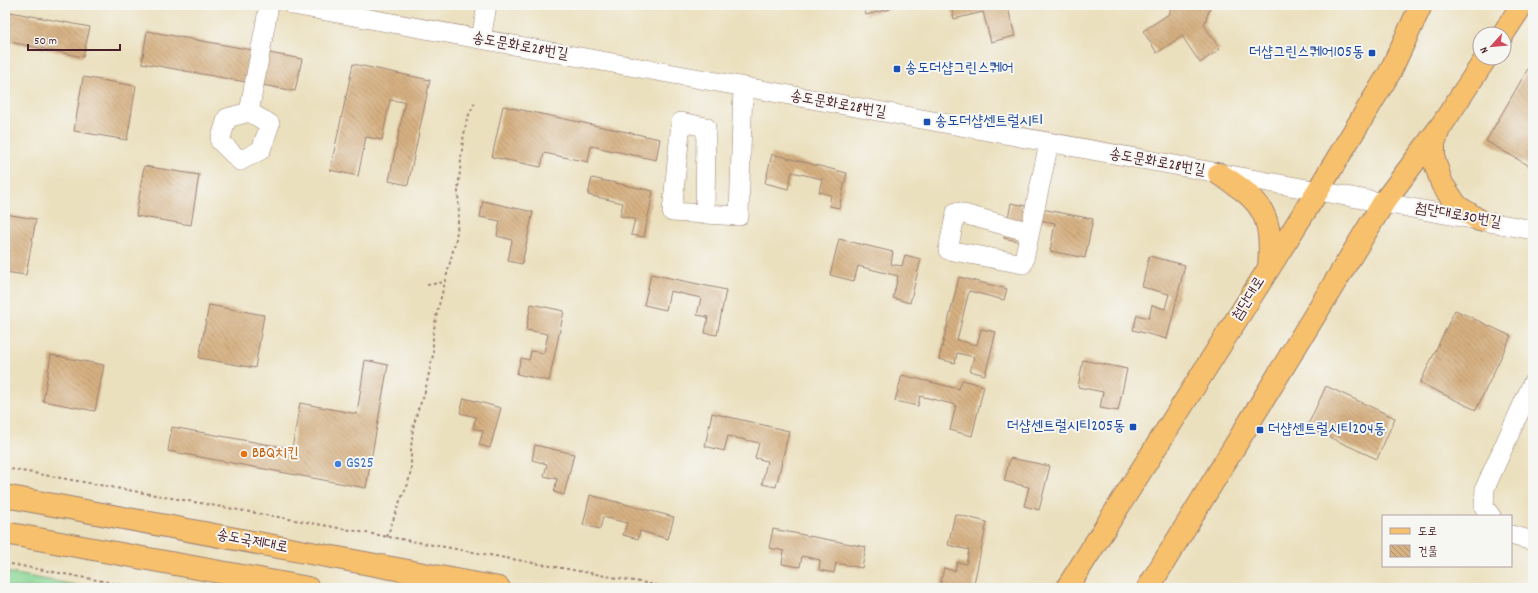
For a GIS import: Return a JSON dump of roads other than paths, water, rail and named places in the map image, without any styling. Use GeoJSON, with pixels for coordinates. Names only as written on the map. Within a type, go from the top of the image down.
{"type":"FeatureCollection","features":[{"type":"Feature","properties":{"kind":"main road","name":"첨단대로"},"geometry":{"type":"LineString","coordinates":[[1067,588],[1318,192],[1390,72],[1421,5]]}},
{"type":"Feature","properties":{"kind":"main road"},"geometry":{"type":"LineString","coordinates":[[1508,26],[1522,5]]}},
{"type":"Feature","properties":{"kind":"main road"},"geometry":{"type":"LineString","coordinates":[[1148,588],[1384,202],[1441,126],[1481,66]]}},
{"type":"Feature","properties":{"kind":"main road"},"geometry":{"type":"LineString","coordinates":[[1441,126],[1434,143],[1434,160],[1442,184],[1457,206],[1479,220]]}},
{"type":"Feature","properties":{"kind":"main road"},"geometry":{"type":"LineString","coordinates":[[1219,174],[1242,188],[1259,205],[1268,224],[1271,247],[1269,268]]}},
{"type":"Feature","properties":{"kind":"main road","name":"송도국제대로"},"geometry":{"type":"LineString","coordinates":[[5,496],[499,588]]}},
{"type":"Feature","properties":{"kind":"main road"},"geometry":{"type":"LineString","coordinates":[[5,533],[308,588]]}},
{"type":"Feature","properties":{"kind":"street"},"geometry":{"type":"LineString","coordinates":[[249,112],[269,5]]}},
{"type":"Feature","properties":{"kind":"street","name":"송도문화로28번길"},"geometry":{"type":"LineString","coordinates":[[293,5],[1318,192],[1384,202]]}},
{"type":"Feature","properties":{"kind":"street"},"geometry":{"type":"LineString","coordinates":[[481,40],[487,5]]}},
{"type":"Feature","properties":{"kind":"street"},"geometry":{"type":"LineString","coordinates":[[705,214],[739,216],[744,87]]}},
{"type":"Feature","properties":{"kind":"street"},"geometry":{"type":"LineString","coordinates":[[1024,230],[956,212],[948,250],[1023,264],[1049,143]]}},
{"type":"Feature","properties":{"kind":"street","name":"첨단대로30번길"},"geometry":{"type":"LineString","coordinates":[[1384,202],[1533,230]]}},
{"type":"Feature","properties":{"kind":"street"},"geometry":{"type":"LineString","coordinates":[[1490,515],[1484,507],[1485,488],[1533,382]]}},
{"type":"Feature","properties":{"kind":"street"},"geometry":{"type":"LineString","coordinates":[[1512,535],[1533,541]]}},
{"type":"Feature","properties":{"kind":"place","name":"더샵그린스퀘어105동"},"geometry":{"type":"Point","coordinates":[1372,53]}},
{"type":"Feature","properties":{"kind":"place","name":"송도더샵그린스퀘어"},"geometry":{"type":"Point","coordinates":[897,69]}},
{"type":"Feature","properties":{"kind":"place","name":"송도더샵센트럴시티"},"geometry":{"type":"Point","coordinates":[927,122]}},
{"type":"Feature","properties":{"kind":"place","name":"더샵센트럴시티205동"},"geometry":{"type":"Point","coordinates":[1133,427]}},
{"type":"Feature","properties":{"kind":"place","name":"더샵센트럴시티204동"},"geometry":{"type":"Point","coordinates":[1260,430]}},
{"type":"Feature","properties":{"kind":"place","name":"BBQ치킨"},"geometry":{"type":"Point","coordinates":[244,454]}},
{"type":"Feature","properties":{"kind":"place","name":"GS25"},"geometry":{"type":"Point","coordinates":[338,464]}}]}
